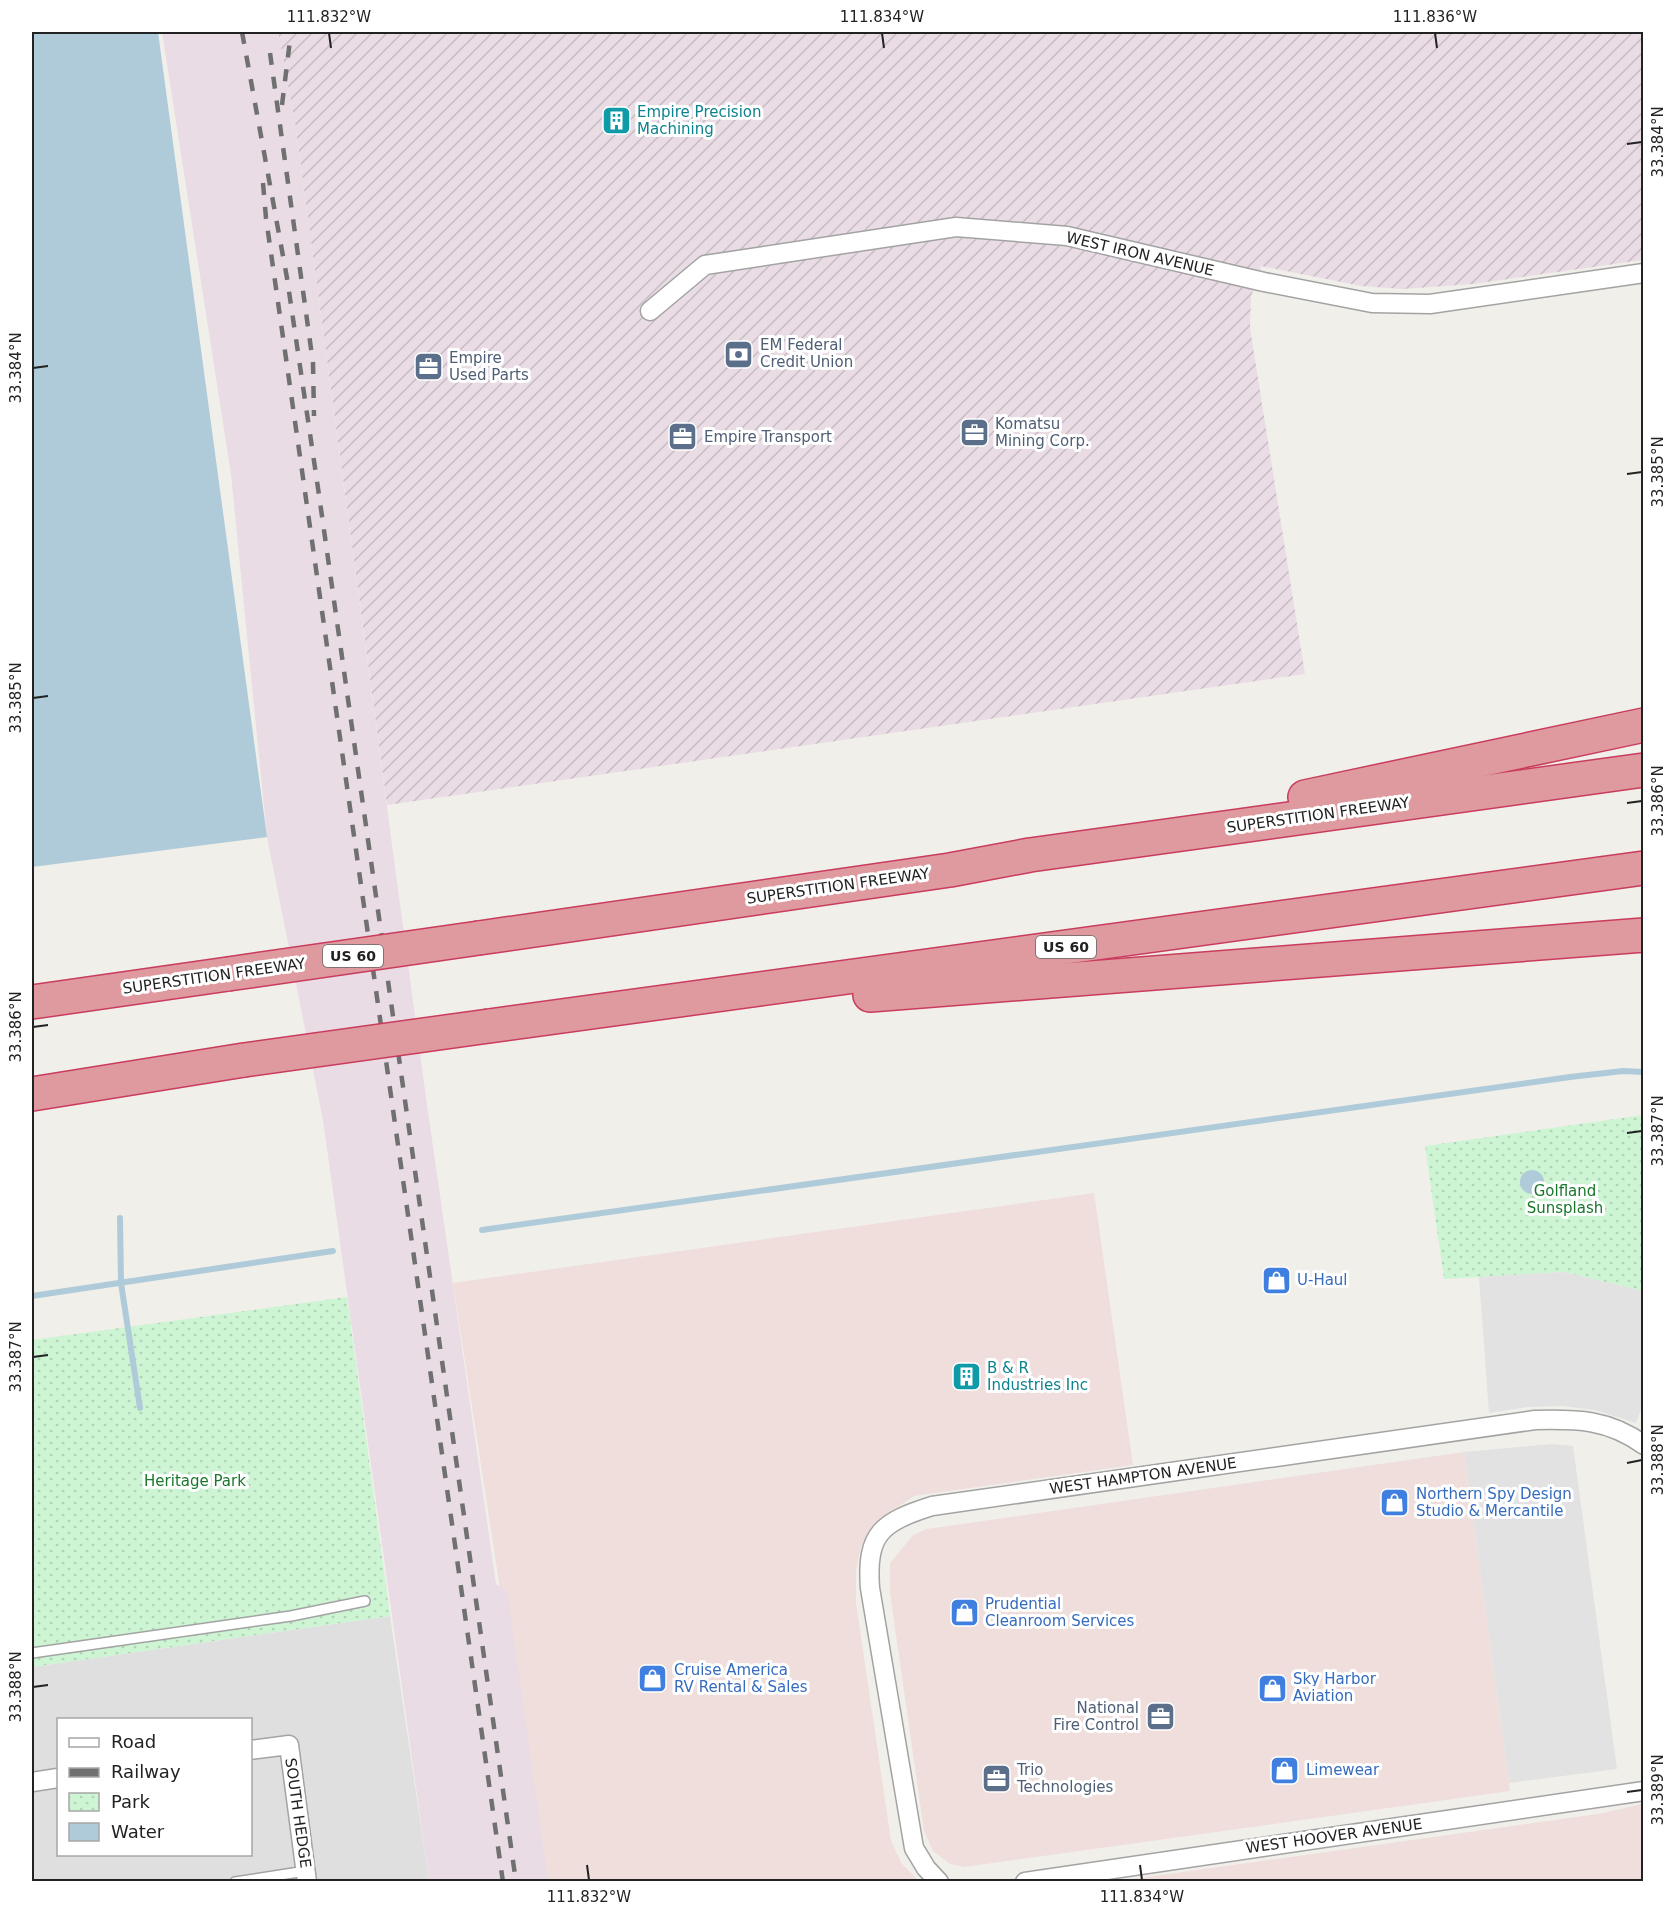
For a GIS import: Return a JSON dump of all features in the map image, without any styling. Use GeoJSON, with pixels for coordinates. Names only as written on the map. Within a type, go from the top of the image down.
{"type":"FeatureCollection","features":[{"type":"Feature","properties":{"kind":"highway"},"geometry":{"type":"LineString","coordinates":[[1030,855],[1644,725]]}},
{"type":"Feature","properties":{"kind":"highway","name":"SUPERSTITION FREEWAY"},"geometry":{"type":"LineString","coordinates":[[32,1002],[950,870],[1030,855],[1644,770]]}},
{"type":"Feature","properties":{"kind":"highway","name":"US 60"},"geometry":{"type":"LineString","coordinates":[[32,1094],[244,1060],[1644,868]]}},
{"type":"Feature","properties":{"kind":"highway"},"geometry":{"type":"LineString","coordinates":[[489,1026],[1644,935]]}},
{"type":"Feature","properties":{"kind":"street","name":"WEST IRON AVENUE"},"geometry":{"type":"LineString","coordinates":[[650,311],[705,265],[956,227],[1067,236],[1264,282],[1372,303],[1430,304],[1644,273]]}},
{"type":"Feature","properties":{"kind":"street","name":"WEST HAMPTON AVENUE"},"geometry":{"type":"LineString","coordinates":[[939,1881],[926,1868],[914,1848],[898,1764],[868,1560],[880,1530],[904,1515],[932,1506],[1535,1420],[1575,1420],[1617,1428],[1644,1445]]}},
{"type":"Feature","properties":{"kind":"street","name":"SOUTH HEDGE"},"geometry":{"type":"LineString","coordinates":[[252,1750],[289,1744],[307,1876]]}},
{"type":"Feature","properties":{"kind":"street"},"geometry":{"type":"LineString","coordinates":[[32,1782],[57,1778]]}},
{"type":"Feature","properties":{"kind":"street","name":"WEST HOOVER AVENUE"},"geometry":{"type":"LineString","coordinates":[[1025,1881],[1644,1791]]}},
{"type":"Feature","properties":{"kind":"lane"},"geometry":{"type":"LineString","coordinates":[[32,1653],[291,1616],[366,1601]]}},
{"type":"Feature","properties":{"kind":"lane"},"geometry":{"type":"LineString","coordinates":[[235,1881],[307,1876]]}},
{"type":"Feature","properties":{"kind":"shaded area"},"geometry":{"type":"Polygon","coordinates":[[[162,32],[278,32],[295,123],[427,1105],[496,1584],[507,1590],[548,1881],[429,1881],[323,1120],[267,837],[231,474],[162,32]]]}},
{"type":"Feature","properties":{"kind":"shaded area"},"geometry":{"type":"Polygon","coordinates":[[[278,32],[1643,32],[1643,260],[1473,284],[1403,289],[1361,286],[1261,266],[1251,297],[1250,328],[1305,674],[387,805],[295,123],[278,32]]]}},
{"type":"Feature","properties":{"kind":"shaded area"},"geometry":{"type":"Polygon","coordinates":[[[1094,1193],[1133,1465],[914,1496],[884,1516],[869,1532],[861,1546],[856,1570],[856,1603],[891,1841],[902,1864],[919,1881],[545,1881],[453,1283],[1094,1193]]]}},
{"type":"Feature","properties":{"kind":"shaded area"},"geometry":{"type":"Polygon","coordinates":[[[1564,1272],[1643,1291],[1643,1404],[1636,1423],[1595,1410],[1562,1406],[1528,1407],[1489,1413],[1479,1277],[1564,1272]]]}},
{"type":"Feature","properties":{"kind":"shaded area"},"geometry":{"type":"Polygon","coordinates":[[[1552,1444],[1573,1446],[1617,1769],[1509,1783],[1464,1452],[1552,1444]]]}},
{"type":"Feature","properties":{"kind":"shaded area"},"geometry":{"type":"Polygon","coordinates":[[[1464,1452],[1510,1791],[964,1867],[950,1864],[933,1851],[924,1831],[890,1593],[890,1563],[913,1535],[927,1529],[1464,1452]]]}},
{"type":"Feature","properties":{"kind":"shaded area"},"geometry":{"type":"Polygon","coordinates":[[[390,1616],[429,1881],[32,1881],[32,1667],[390,1616]]]}},
{"type":"Feature","properties":{"kind":"shaded area"},"geometry":{"type":"Polygon","coordinates":[[[1643,1804],[1643,1881],[1119,1881],[1598,1814],[1643,1804]]]}},
{"type":"Feature","properties":{"kind":"green space","name":"Golfland Sunsplash"},"geometry":{"type":"Polygon","coordinates":[[[1643,1115],[1643,1291],[1564,1272],[1444,1279],[1425,1146],[1643,1115]]]}},
{"type":"Feature","properties":{"kind":"green space","name":"Heritage Park"},"geometry":{"type":"Polygon","coordinates":[[[347,1297],[390,1616],[32,1667],[32,1340],[347,1297]]]}},
{"type":"Feature","properties":{"kind":"water"},"geometry":{"type":"Polygon","coordinates":[[[32,32],[158,32],[267,837],[32,867],[32,32]]]}},
{"type":"Feature","properties":{"kind":"water"},"geometry":{"type":"Polygon","coordinates":[[[1532,1170],[1541,1173],[1544,1182],[1541,1191],[1532,1194],[1523,1191],[1520,1182],[1523,1173],[1532,1170]]]}},
{"type":"Feature","properties":{"kind":"waterway"},"geometry":{"type":"LineString","coordinates":[[482,1230],[1570,1077],[1623,1071],[1644,1072]]}},
{"type":"Feature","properties":{"kind":"waterway"},"geometry":{"type":"LineString","coordinates":[[120,1218],[121,1283],[140,1408]]}},
{"type":"Feature","properties":{"kind":"waterway"},"geometry":{"type":"LineString","coordinates":[[32,1296],[333,1251]]}},
{"type":"Feature","properties":{"kind":"railway"},"geometry":{"type":"LineString","coordinates":[[242,32],[287,278],[516,1882]]}},
{"type":"Feature","properties":{"kind":"railway"},"geometry":{"type":"LineString","coordinates":[[282,105],[291,32]]}},
{"type":"Feature","properties":{"kind":"railway"},"geometry":{"type":"LineString","coordinates":[[270,53],[313,363],[314,416]]}},
{"type":"Feature","properties":{"kind":"railway"},"geometry":{"type":"LineString","coordinates":[[263,183],[266,218],[503,1882]]}},
{"type":"Feature","properties":{"kind":"place","name":"Empire Precision Machining"},"geometry":{"type":"Point","coordinates":[616,121]}},
{"type":"Feature","properties":{"kind":"place","name":"EM Federal Credit Union"},"geometry":{"type":"Point","coordinates":[739,354]}},
{"type":"Feature","properties":{"kind":"place","name":"Empire Used Parts"},"geometry":{"type":"Point","coordinates":[428,367]}},
{"type":"Feature","properties":{"kind":"place","name":"Komatsu Mining Corp."},"geometry":{"type":"Point","coordinates":[974,433]}},
{"type":"Feature","properties":{"kind":"place","name":"Empire Transport"},"geometry":{"type":"Point","coordinates":[683,437]}},
{"type":"Feature","properties":{"kind":"place","name":"U-Haul"},"geometry":{"type":"Point","coordinates":[1276,1280]}},
{"type":"Feature","properties":{"kind":"place","name":"B & R Industries Inc"},"geometry":{"type":"Point","coordinates":[966,1377]}},
{"type":"Feature","properties":{"kind":"place","name":"Northern Spy Design Studio & Mercantile"},"geometry":{"type":"Point","coordinates":[1395,1503]}},
{"type":"Feature","properties":{"kind":"place","name":"Prudential Cleanroom Services"},"geometry":{"type":"Point","coordinates":[964,1613]}},
{"type":"Feature","properties":{"kind":"place","name":"Cruise America RV Rental & Sales"},"geometry":{"type":"Point","coordinates":[653,1679]}},
{"type":"Feature","properties":{"kind":"place","name":"Sky Harbor Aviation"},"geometry":{"type":"Point","coordinates":[1272,1688]}},
{"type":"Feature","properties":{"kind":"place","name":"National Fire Control"},"geometry":{"type":"Point","coordinates":[1160,1717]}},
{"type":"Feature","properties":{"kind":"place","name":"Limewear"},"geometry":{"type":"Point","coordinates":[1285,1770]}},
{"type":"Feature","properties":{"kind":"place","name":"Trio Technologies"},"geometry":{"type":"Point","coordinates":[996,1779]}}]}
